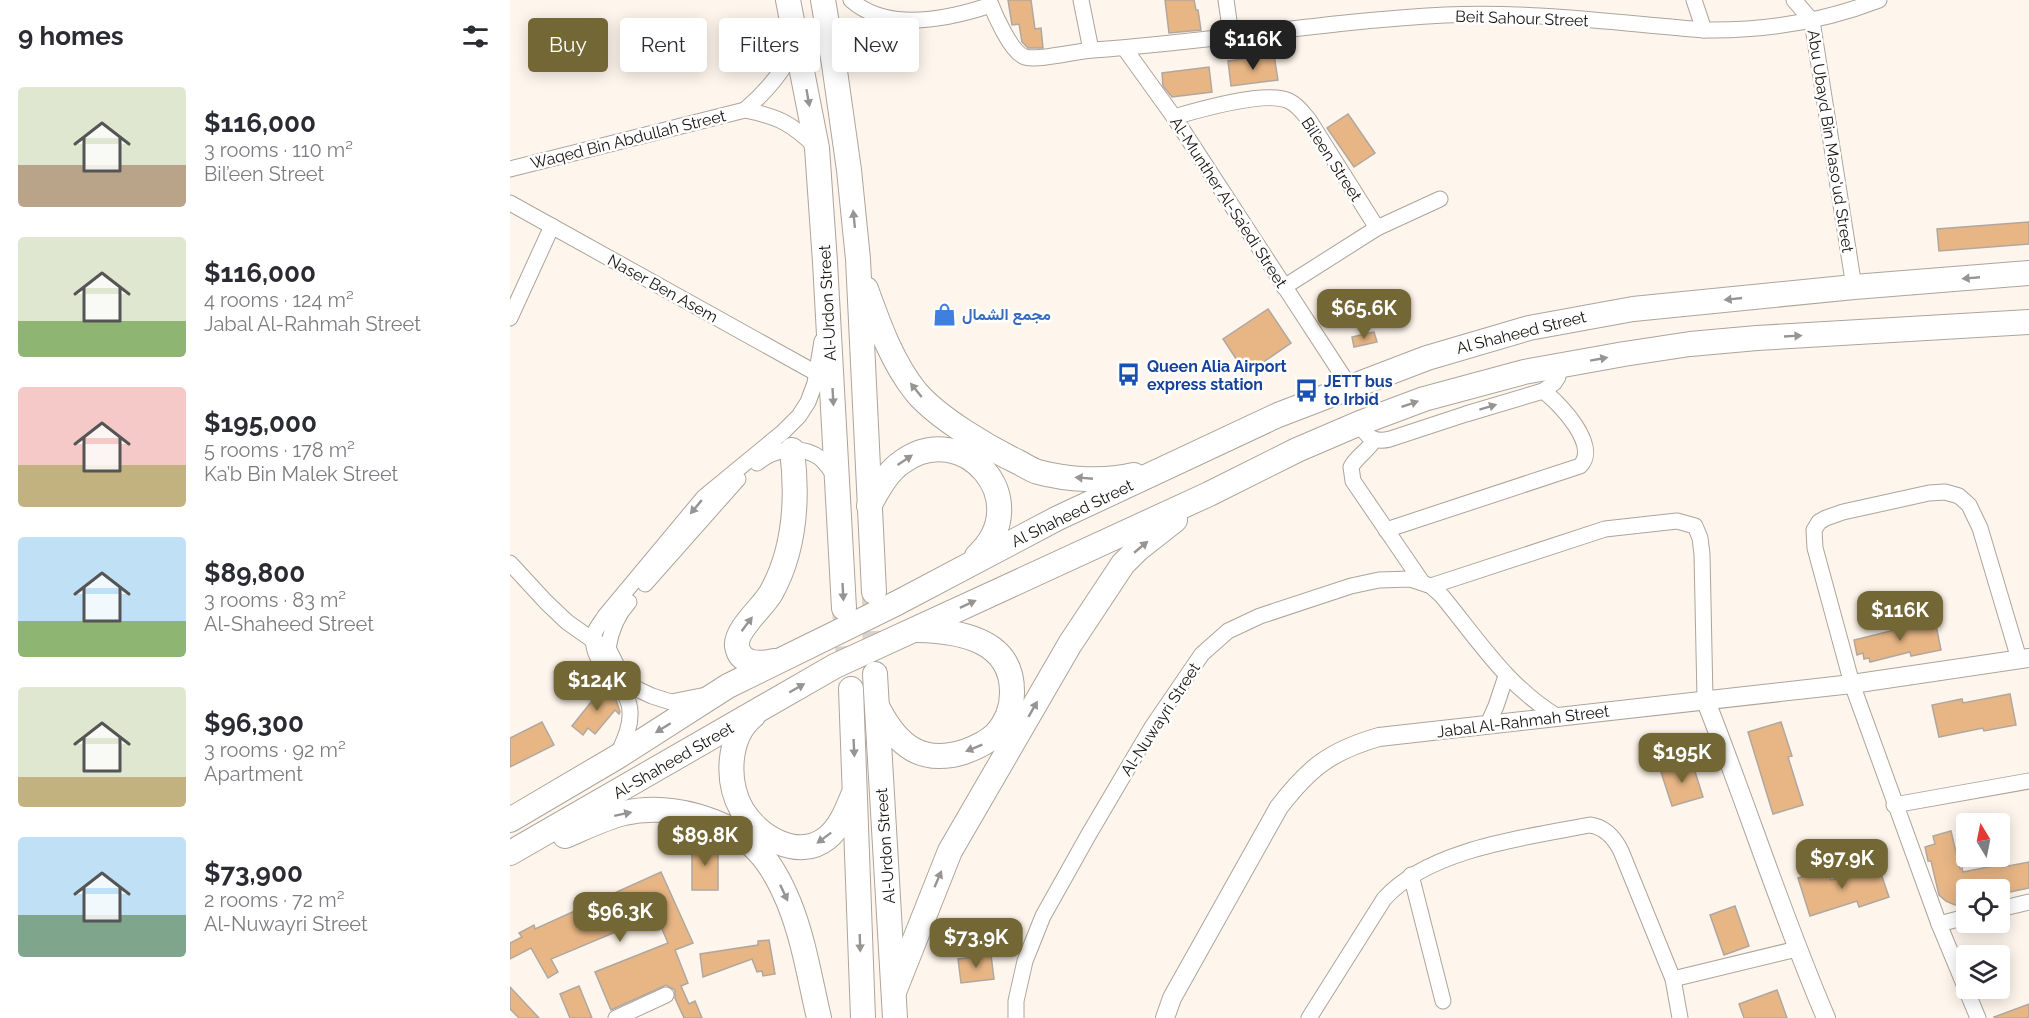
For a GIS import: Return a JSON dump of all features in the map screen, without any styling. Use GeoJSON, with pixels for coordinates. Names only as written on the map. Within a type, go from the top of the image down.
{"type":"FeatureCollection","features":[{"type":"Feature","properties":{"kind":"highway","name":"Al-Urdon Street"},"geometry":{"type":"LineString","coordinates":[[788,0],[792,18]]}},
{"type":"Feature","properties":{"kind":"highway","name":"Al-Urdon Street"},"geometry":{"type":"LineString","coordinates":[[823,0],[847,158],[858,266],[874,592]]}},
{"type":"Feature","properties":{"kind":"highway","name":"Al-Urdon Street"},"geometry":{"type":"LineString","coordinates":[[803,72],[817,148],[844,608]]}},
{"type":"Feature","properties":{"kind":"highway"},"geometry":{"type":"LineString","coordinates":[[858,266],[881,331],[917,393],[958,427],[984,444],[1037,472],[1096,479],[1125,477],[1182,460]]}},
{"type":"Feature","properties":{"kind":"highway","name":"Al Shaheed Street"},"geometry":{"type":"LineString","coordinates":[[942,579],[1058,518],[1278,415],[1460,346],[1563,320],[1633,309],[1854,287],[2029,273]]}},
{"type":"Feature","properties":{"kind":"highway"},"geometry":{"type":"LineString","coordinates":[[913,630],[1209,494],[1262,466],[1367,431],[1402,406],[1457,389],[1558,366],[1724,341],[2029,322]]}},
{"type":"Feature","properties":{"kind":"highway"},"geometry":{"type":"LineString","coordinates":[[782,659],[756,664],[746,660],[737,642],[742,630],[770,594],[784,565],[788,550],[794,513],[788,441]]}},
{"type":"Feature","properties":{"kind":"highway"},"geometry":{"type":"LineString","coordinates":[[869,506],[890,473],[902,461],[916,453],[948,450],[959,453],[983,468],[992,480],[998,495],[998,527],[992,540],[969,564],[942,579]]}},
{"type":"Feature","properties":{"kind":"highway"},"geometry":{"type":"LineString","coordinates":[[894,992],[950,851],[1070,644],[1131,556],[1209,494]]}},
{"type":"Feature","properties":{"kind":"highway","name":"Al-Shaheed Street"},"geometry":{"type":"LineString","coordinates":[[510,820],[616,757],[728,686],[942,579]]}},
{"type":"Feature","properties":{"kind":"highway"},"geometry":{"type":"LineString","coordinates":[[877,706],[890,731],[897,739],[914,750],[933,755],[954,755],[984,744],[996,734],[1007,717],[1012,701],[1011,678],[1004,661],[994,650],[957,633],[913,630]]}},
{"type":"Feature","properties":{"kind":"highway","name":"Al-Shaheed Street"},"geometry":{"type":"LineString","coordinates":[[510,853],[835,666],[913,630]]}},
{"type":"Feature","properties":{"kind":"highway","name":"Al-Urdon Street"},"geometry":{"type":"LineString","coordinates":[[875,674],[895,1018]]}},
{"type":"Feature","properties":{"kind":"highway","name":"Al-Urdon Street"},"geometry":{"type":"LineString","coordinates":[[851,689],[863,1018]]}},
{"type":"Feature","properties":{"kind":"highway"},"geometry":{"type":"LineString","coordinates":[[769,704],[748,721],[741,730],[735,742],[732,760],[732,780],[736,797],[742,810],[762,832],[787,845],[805,848],[818,844],[829,837],[838,825],[856,790]]}},
{"type":"Feature","properties":{"kind":"highway"},"geometry":{"type":"LineString","coordinates":[[510,859],[611,817],[626,813],[663,811],[684,814],[727,829],[746,840],[759,852],[778,880],[796,923],[819,1018]]}},
{"type":"Feature","properties":{"kind":"street"},"geometry":{"type":"LineString","coordinates":[[850,0],[876,15],[917,20],[955,16],[990,2]]}},
{"type":"Feature","properties":{"kind":"street"},"geometry":{"type":"LineString","coordinates":[[1081,0],[1091,50]]}},
{"type":"Feature","properties":{"kind":"street"},"geometry":{"type":"LineString","coordinates":[[1226,0],[1231,35]]}},
{"type":"Feature","properties":{"kind":"street"},"geometry":{"type":"LineString","coordinates":[[1694,0],[1704,30]]}},
{"type":"Feature","properties":{"kind":"street","name":"Abu Ubayd Bin Maso'ud Street"},"geometry":{"type":"LineString","coordinates":[[1794,0],[1812,21],[1854,287]]}},
{"type":"Feature","properties":{"kind":"street","name":"Beit Sahour Street"},"geometry":{"type":"LineString","coordinates":[[990,2],[1014,47],[1020,55],[1029,57],[1091,50],[1125,49],[1325,25],[1446,15],[1533,16],[1704,30],[1754,29],[1812,21],[1879,0]]}},
{"type":"Feature","properties":{"kind":"street","name":"Al-Munther Al-Sa’edi Street"},"geometry":{"type":"LineString","coordinates":[[1125,49],[1174,117],[1350,387]]}},
{"type":"Feature","properties":{"kind":"street","name":"Waqed Bin Abdullah Street"},"geometry":{"type":"LineString","coordinates":[[745,110],[761,96],[780,72]]}},
{"type":"Feature","properties":{"kind":"street","name":"Bil’een Street"},"geometry":{"type":"LineString","coordinates":[[1174,117],[1228,103],[1265,99],[1287,100],[1298,107],[1309,120],[1377,228]]}},
{"type":"Feature","properties":{"kind":"street","name":"Waqed Bin Abdullah Street"},"geometry":{"type":"LineString","coordinates":[[510,169],[745,110],[770,115],[786,122],[817,148]]}},
{"type":"Feature","properties":{"kind":"street"},"geometry":{"type":"LineString","coordinates":[[1284,287],[1377,228],[1440,199]]}},
{"type":"Feature","properties":{"kind":"street","name":"Naser Ben Asem"},"geometry":{"type":"LineString","coordinates":[[510,202],[816,373]]}},
{"type":"Feature","properties":{"kind":"street"},"geometry":{"type":"LineString","coordinates":[[510,318],[552,226]]}},
{"type":"Feature","properties":{"kind":"street"},"geometry":{"type":"LineString","coordinates":[[728,686],[686,700],[671,702],[652,696],[637,689],[621,674],[608,648],[610,634],[624,607],[737,480],[788,441],[808,402],[816,373],[828,307]]}},
{"type":"Feature","properties":{"kind":"street"},"geometry":{"type":"LineString","coordinates":[[1367,431],[1382,441],[1543,391],[1558,377],[1558,366]]}},
{"type":"Feature","properties":{"kind":"street"},"geometry":{"type":"LineString","coordinates":[[1386,530],[1580,466],[1587,453],[1575,426],[1561,406],[1543,391]]}},
{"type":"Feature","properties":{"kind":"street"},"geometry":{"type":"LineString","coordinates":[[1367,431],[1366,452],[1350,466],[1350,474],[1357,487],[1426,584],[1442,596],[1506,676],[1532,699],[1558,717]]}},
{"type":"Feature","properties":{"kind":"street"},"geometry":{"type":"LineString","coordinates":[[788,441],[820,458],[838,478]]}},
{"type":"Feature","properties":{"kind":"street"},"geometry":{"type":"LineString","coordinates":[[616,757],[629,726],[630,709],[624,694],[595,650],[596,631],[605,616],[704,497],[788,441]]}},
{"type":"Feature","properties":{"kind":"street"},"geometry":{"type":"LineString","coordinates":[[1978,1018],[1939,924],[1852,684],[1815,548],[1814,530],[1819,522],[1843,512],[1929,493],[1945,492],[1959,496],[1976,516],[2024,658]]}},
{"type":"Feature","properties":{"kind":"street"},"geometry":{"type":"LineString","coordinates":[[1426,584],[1605,529],[1677,521],[1695,526],[1700,538],[1702,554],[1705,699],[1736,778],[1797,949],[1826,1018]]}},
{"type":"Feature","properties":{"kind":"street"},"geometry":{"type":"LineString","coordinates":[[510,563],[560,616],[594,641],[608,648]]}},
{"type":"Feature","properties":{"kind":"street","name":"Al-Nuwayri Street"},"geometry":{"type":"LineString","coordinates":[[1016,1018],[1016,1001],[1025,961],[1043,916],[1152,727],[1202,654],[1228,631],[1260,616],[1311,598],[1379,580],[1396,578],[1426,584]]}},
{"type":"Feature","properties":{"kind":"street","name":"Jabal Al-Rahmah Street"},"geometry":{"type":"LineString","coordinates":[[1165,1018],[1172,998],[1279,807],[1316,765],[1346,749],[1379,738],[1852,684],[2024,658]]}},
{"type":"Feature","properties":{"kind":"street"},"geometry":{"type":"LineString","coordinates":[[1487,726],[1506,676]]}},
{"type":"Feature","properties":{"kind":"street"},"geometry":{"type":"LineString","coordinates":[[1894,804],[2029,781]]}},
{"type":"Feature","properties":{"kind":"street"},"geometry":{"type":"LineString","coordinates":[[1309,1018],[1384,899],[1400,883],[1427,867],[1464,854],[1525,838],[1595,826],[1612,838],[1621,851],[1673,979],[1680,1018]]}},
{"type":"Feature","properties":{"kind":"street"},"geometry":{"type":"LineString","coordinates":[[1412,875],[1443,1001]]}},
{"type":"Feature","properties":{"kind":"street"},"geometry":{"type":"LineString","coordinates":[[2010,907],[2029,902]]}},
{"type":"Feature","properties":{"kind":"street"},"geometry":{"type":"LineString","coordinates":[[1939,924],[1956,920]]}},
{"type":"Feature","properties":{"kind":"street"},"geometry":{"type":"LineString","coordinates":[[1673,979],[1797,949]]}},
{"type":"Feature","properties":{"kind":"street"},"geometry":{"type":"LineString","coordinates":[[616,1018],[666,995]]}},
{"type":"Feature","properties":{"kind":"building"},"geometry":{"type":"Polygon","coordinates":[[[1008,0],[1031,0],[1035,29],[1041,28],[1043,48],[1028,48],[1022,42],[1019,24],[1012,25],[1008,0]]]}},
{"type":"Feature","properties":{"kind":"building"},"geometry":{"type":"Polygon","coordinates":[[[1165,0],[1194,0],[1201,30],[1169,33],[1165,0]]]}},
{"type":"Feature","properties":{"kind":"building"},"geometry":{"type":"Polygon","coordinates":[[[1274,55],[1278,80],[1231,86],[1228,61],[1274,55]]]}},
{"type":"Feature","properties":{"kind":"building"},"geometry":{"type":"Polygon","coordinates":[[[1209,67],[1212,92],[1172,97],[1163,86],[1162,73],[1209,67]]]}},
{"type":"Feature","properties":{"kind":"building"},"geometry":{"type":"Polygon","coordinates":[[[1348,114],[1375,153],[1354,167],[1327,128],[1348,114]]]}},
{"type":"Feature","properties":{"kind":"building"},"geometry":{"type":"Polygon","coordinates":[[[2029,222],[2029,244],[1939,251],[1937,229],[2029,222]]]}},
{"type":"Feature","properties":{"kind":"building"},"geometry":{"type":"Polygon","coordinates":[[[1268,309],[1291,343],[1246,374],[1223,339],[1268,309]]]}},
{"type":"Feature","properties":{"kind":"building"},"geometry":{"type":"Polygon","coordinates":[[[1374,332],[1377,342],[1354,347],[1352,337],[1374,332]]]}},
{"type":"Feature","properties":{"kind":"building"},"geometry":{"type":"Polygon","coordinates":[[[1935,620],[1941,650],[1911,656],[1910,652],[1870,662],[1869,658],[1864,659],[1863,653],[1857,655],[1854,640],[1935,620]]]}},
{"type":"Feature","properties":{"kind":"building"},"geometry":{"type":"Polygon","coordinates":[[[604,686],[615,697],[620,712],[619,714],[615,710],[595,734],[588,728],[583,735],[572,726],[604,686]]]}},
{"type":"Feature","properties":{"kind":"building"},"geometry":{"type":"Polygon","coordinates":[[[2010,694],[2016,725],[1984,731],[1983,728],[1939,737],[1932,705],[1962,699],[1963,703],[2010,694]]]}},
{"type":"Feature","properties":{"kind":"building"},"geometry":{"type":"Polygon","coordinates":[[[542,722],[554,745],[510,767],[510,738],[542,722]]]}},
{"type":"Feature","properties":{"kind":"building"},"geometry":{"type":"Polygon","coordinates":[[[1781,722],[1792,756],[1788,757],[1803,805],[1773,814],[1748,732],[1781,722]]]}},
{"type":"Feature","properties":{"kind":"building"},"geometry":{"type":"Polygon","coordinates":[[[1692,762],[1703,797],[1672,806],[1661,772],[1692,762]]]}},
{"type":"Feature","properties":{"kind":"building"},"geometry":{"type":"Polygon","coordinates":[[[1951,831],[1956,852],[1956,867],[1962,868],[1963,872],[1988,867],[2010,867],[2029,862],[2029,888],[2010,892],[2010,879],[1956,879],[1956,905],[1946,901],[1939,895],[1931,861],[1928,861],[1925,847],[1935,844],[1933,836],[1951,831]]]}},
{"type":"Feature","properties":{"kind":"building"},"geometry":{"type":"Polygon","coordinates":[[[692,843],[718,843],[718,890],[692,890],[692,843]]]}},
{"type":"Feature","properties":{"kind":"building"},"geometry":{"type":"Polygon","coordinates":[[[1878,865],[1889,897],[1859,907],[1857,901],[1810,916],[1798,878],[1827,869],[1831,880],[1878,865]]]}},
{"type":"Feature","properties":{"kind":"building"},"geometry":{"type":"Polygon","coordinates":[[[661,872],[693,943],[675,950],[688,983],[681,986],[689,1004],[695,1001],[702,1018],[684,1018],[675,998],[675,990],[666,985],[611,1010],[595,972],[668,943],[656,915],[551,959],[558,972],[548,978],[531,948],[510,959],[510,943],[522,937],[519,933],[534,925],[535,929],[661,872]]]}},
{"type":"Feature","properties":{"kind":"building"},"geometry":{"type":"Polygon","coordinates":[[[1735,906],[1749,946],[1724,955],[1710,915],[1735,906]]]}},
{"type":"Feature","properties":{"kind":"building"},"geometry":{"type":"Polygon","coordinates":[[[769,940],[775,974],[763,976],[762,971],[757,972],[752,959],[703,977],[700,954],[758,945],[758,941],[769,940]]]}},
{"type":"Feature","properties":{"kind":"building"},"geometry":{"type":"Polygon","coordinates":[[[991,955],[994,979],[961,983],[958,959],[991,955]]]}},
{"type":"Feature","properties":{"kind":"building"},"geometry":{"type":"Polygon","coordinates":[[[579,986],[592,1018],[570,1018],[560,994],[579,986]]]}},
{"type":"Feature","properties":{"kind":"building"},"geometry":{"type":"Polygon","coordinates":[[[510,987],[539,1018],[519,1018],[510,1009],[510,987]]]}},
{"type":"Feature","properties":{"kind":"building"},"geometry":{"type":"Polygon","coordinates":[[[1777,990],[1787,1018],[1744,1018],[1739,1004],[1777,990]]]}},
{"type":"Feature","properties":{"kind":"building"},"geometry":{"type":"Polygon","coordinates":[[[2029,1004],[2029,1018],[1994,1017],[2029,1004]]]}},
{"type":"Feature","properties":{"kind":"tunnel"},"geometry":{"type":"LineString","coordinates":[[874,595],[875,674]]}},
{"type":"Feature","properties":{"kind":"tunnel"},"geometry":{"type":"LineString","coordinates":[[844,610],[851,689]]}},
{"type":"Feature","properties":{"kind":"place","name":"مجمع الشمال"},"geometry":{"type":"Point","coordinates":[944,314]}},
{"type":"Feature","properties":{"kind":"place","name":"Queen Alia Airport express station"},"geometry":{"type":"Point","coordinates":[1129,375]}},
{"type":"Feature","properties":{"kind":"place","name":"JETT bus to Irbid"},"geometry":{"type":"Point","coordinates":[1306,390]}}]}
